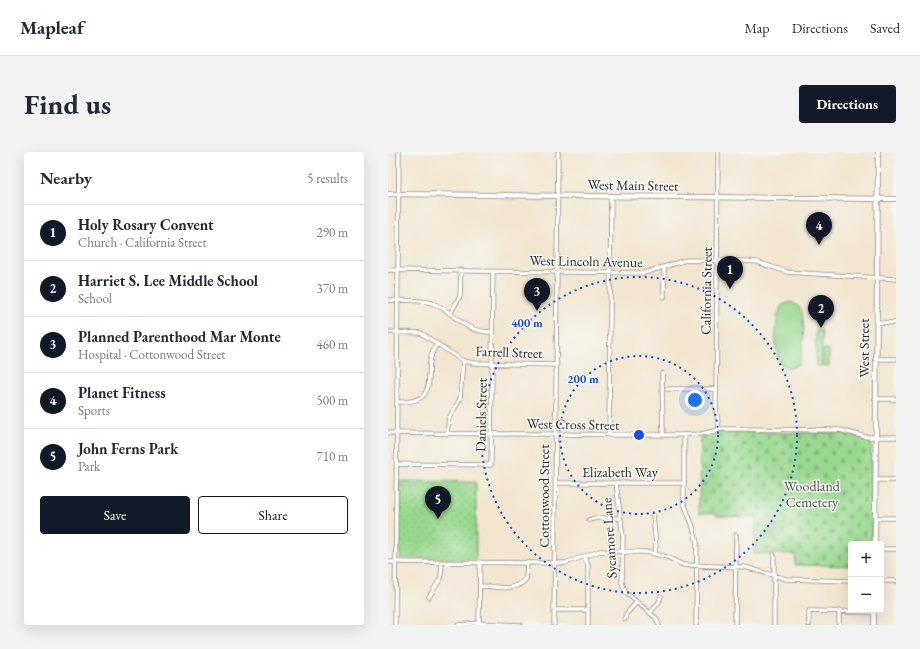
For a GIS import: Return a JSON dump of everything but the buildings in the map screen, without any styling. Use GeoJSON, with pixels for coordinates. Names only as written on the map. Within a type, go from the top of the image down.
{"type":"FeatureCollection","features":[{"type":"Feature","properties":{"kind":"main road","name":"West Street"},"geometry":{"type":"LineString","coordinates":[[875,541],[875,359],[878,152]]}},
{"type":"Feature","properties":{"kind":"main road","name":"West Main Street"},"geometry":{"type":"LineString","coordinates":[[388,194],[896,199]]}},
{"type":"Feature","properties":{"kind":"main road"},"geometry":{"type":"LineString","coordinates":[[874,613],[874,625]]}},
{"type":"Feature","properties":{"kind":"street"},"geometry":{"type":"LineString","coordinates":[[395,625],[399,152]]}},
{"type":"Feature","properties":{"kind":"street","name":"Cottonwood Street"},"geometry":{"type":"LineString","coordinates":[[554,625],[558,152]]}},
{"type":"Feature","properties":{"kind":"street","name":"California Street"},"geometry":{"type":"LineString","coordinates":[[718,152],[716,389],[718,430]]}},
{"type":"Feature","properties":{"kind":"street"},"geometry":{"type":"LineString","coordinates":[[609,435],[611,196]]}},
{"type":"Feature","properties":{"kind":"street","name":"West Lincoln Avenue"},"geometry":{"type":"LineString","coordinates":[[388,270],[557,271],[611,274],[644,273],[686,260],[717,260],[753,262],[786,272],[896,279]]}},
{"type":"Feature","properties":{"kind":"street"},"geometry":{"type":"LineString","coordinates":[[664,267],[664,297]]}},
{"type":"Feature","properties":{"kind":"street"},"geometry":{"type":"LineString","coordinates":[[450,314],[460,296],[461,270]]}},
{"type":"Feature","properties":{"kind":"street","name":"Daniels Street"},"geometry":{"type":"LineString","coordinates":[[396,464],[491,465],[493,270]]}},
{"type":"Feature","properties":{"kind":"street"},"geometry":{"type":"LineString","coordinates":[[388,300],[415,300],[431,303],[474,331],[492,332]]}},
{"type":"Feature","properties":{"kind":"street"},"geometry":{"type":"LineString","coordinates":[[876,322],[896,322]]}},
{"type":"Feature","properties":{"kind":"street","name":"Farrell Street"},"geometry":{"type":"LineString","coordinates":[[388,332],[421,333],[463,361],[492,364],[556,365]]}},
{"type":"Feature","properties":{"kind":"street"},"geometry":{"type":"LineString","coordinates":[[397,402],[415,401],[424,396],[429,384],[430,358],[437,344]]}},
{"type":"Feature","properties":{"kind":"street"},"geometry":{"type":"LineString","coordinates":[[875,359],[896,359]]}},
{"type":"Feature","properties":{"kind":"street"},"geometry":{"type":"LineString","coordinates":[[447,434],[449,418],[460,399],[463,361]]}},
{"type":"Feature","properties":{"kind":"street"},"geometry":{"type":"LineString","coordinates":[[662,373],[663,435]]}},
{"type":"Feature","properties":{"kind":"street"},"geometry":{"type":"LineString","coordinates":[[666,389],[716,389]]}},
{"type":"Feature","properties":{"kind":"street"},"geometry":{"type":"LineString","coordinates":[[875,399],[896,399]]}},
{"type":"Feature","properties":{"kind":"street","name":"West Cross Street"},"geometry":{"type":"LineString","coordinates":[[388,433],[684,435],[718,430],[840,430],[866,437],[896,437]]}},
{"type":"Feature","properties":{"kind":"street"},"geometry":{"type":"LineString","coordinates":[[684,435],[684,505],[692,523],[696,538],[696,625]]}},
{"type":"Feature","properties":{"kind":"street"},"geometry":{"type":"LineString","coordinates":[[875,480],[896,480]]}},
{"type":"Feature","properties":{"kind":"street","name":"Elizabeth Way"},"geometry":{"type":"LineString","coordinates":[[556,483],[684,483]]}},
{"type":"Feature","properties":{"kind":"street","name":"Sycamore Lane"},"geometry":{"type":"LineString","coordinates":[[616,483],[623,551],[622,583],[626,593],[656,618],[659,625]]}},
{"type":"Feature","properties":{"kind":"street"},"geometry":{"type":"LineString","coordinates":[[653,515],[656,546],[655,553]]}},
{"type":"Feature","properties":{"kind":"street"},"geometry":{"type":"LineString","coordinates":[[589,520],[596,518],[620,518]]}},
{"type":"Feature","properties":{"kind":"street"},"geometry":{"type":"LineString","coordinates":[[875,518],[896,518]]}},
{"type":"Feature","properties":{"kind":"street"},"geometry":{"type":"LineString","coordinates":[[735,625],[736,535]]}},
{"type":"Feature","properties":{"kind":"street"},"geometry":{"type":"LineString","coordinates":[[884,549],[896,549]]}},
{"type":"Feature","properties":{"kind":"street"},"geometry":{"type":"LineString","coordinates":[[388,562],[555,563],[570,562],[600,551],[623,551],[655,553],[683,565],[752,568],[774,576],[793,580],[848,581]]}},
{"type":"Feature","properties":{"kind":"street"},"geometry":{"type":"LineString","coordinates":[[774,555],[774,625]]}},
{"type":"Feature","properties":{"kind":"street"},"geometry":{"type":"LineString","coordinates":[[584,557],[588,565],[588,625]]}},
{"type":"Feature","properties":{"kind":"street"},"geometry":{"type":"LineString","coordinates":[[429,597],[441,578],[442,562]]}},
{"type":"Feature","properties":{"kind":"street"},"geometry":{"type":"LineString","coordinates":[[479,623],[480,562]]}},
{"type":"Feature","properties":{"kind":"street"},"geometry":{"type":"LineString","coordinates":[[480,586],[508,588],[520,584],[526,579],[527,563]]}},
{"type":"Feature","properties":{"kind":"street"},"geometry":{"type":"LineString","coordinates":[[884,581],[896,581]]}},
{"type":"Feature","properties":{"kind":"street"},"geometry":{"type":"LineString","coordinates":[[650,614],[659,602],[661,596]]}},
{"type":"Feature","properties":{"kind":"street"},"geometry":{"type":"LineString","coordinates":[[625,620],[626,614],[637,602]]}},
{"type":"Feature","properties":{"kind":"street"},"geometry":{"type":"LineString","coordinates":[[555,610],[588,610]]}},
{"type":"Feature","properties":{"kind":"street"},"geometry":{"type":"LineString","coordinates":[[808,625],[809,611],[848,611]]}},
{"type":"Feature","properties":{"kind":"street"},"geometry":{"type":"LineString","coordinates":[[839,611],[839,625]]}},
{"type":"Feature","properties":{"kind":"street"},"geometry":{"type":"LineString","coordinates":[[458,625],[479,623],[521,625]]}},
{"type":"Feature","properties":{"kind":"green space"},"geometry":{"type":"Polygon","coordinates":[[[790,302],[797,305],[801,310],[804,331],[799,361],[797,365],[788,368],[781,364],[778,356],[776,332],[779,311],[782,305],[790,302]]]}},
{"type":"Feature","properties":{"kind":"green space"},"geometry":{"type":"Polygon","coordinates":[[[816,331],[822,331],[822,366],[816,366],[816,331]]]}},
{"type":"Feature","properties":{"kind":"green space"},"geometry":{"type":"Polygon","coordinates":[[[823,349],[829,349],[829,366],[823,366],[823,349]]]}},
{"type":"Feature","properties":{"kind":"green space","name":"Woodland Cemetery"},"geometry":{"type":"Polygon","coordinates":[[[721,432],[841,433],[871,441],[872,541],[848,541],[848,566],[795,565],[795,554],[754,554],[756,517],[716,516],[717,513],[699,513],[700,437],[721,432]]]}},
{"type":"Feature","properties":{"kind":"green space"},"geometry":{"type":"Polygon","coordinates":[[[399,481],[476,482],[476,559],[400,558],[399,481]]]}},
{"type":"Feature","properties":{"kind":"place","name":"Planet Fitness"},"geometry":{"type":"Point","coordinates":[819,245]}},
{"type":"Feature","properties":{"kind":"place","name":"Holy Rosary Convent"},"geometry":{"type":"Point","coordinates":[730,289]}},
{"type":"Feature","properties":{"kind":"place","name":"Planned Parenthood Mar Monte"},"geometry":{"type":"Point","coordinates":[537,311]}},
{"type":"Feature","properties":{"kind":"place","name":"Harriet S. Lee Middle School"},"geometry":{"type":"Point","coordinates":[821,328]}},
{"type":"Feature","properties":{"kind":"place","name":"John Ferns Park"},"geometry":{"type":"Point","coordinates":[438,519]}}]}
